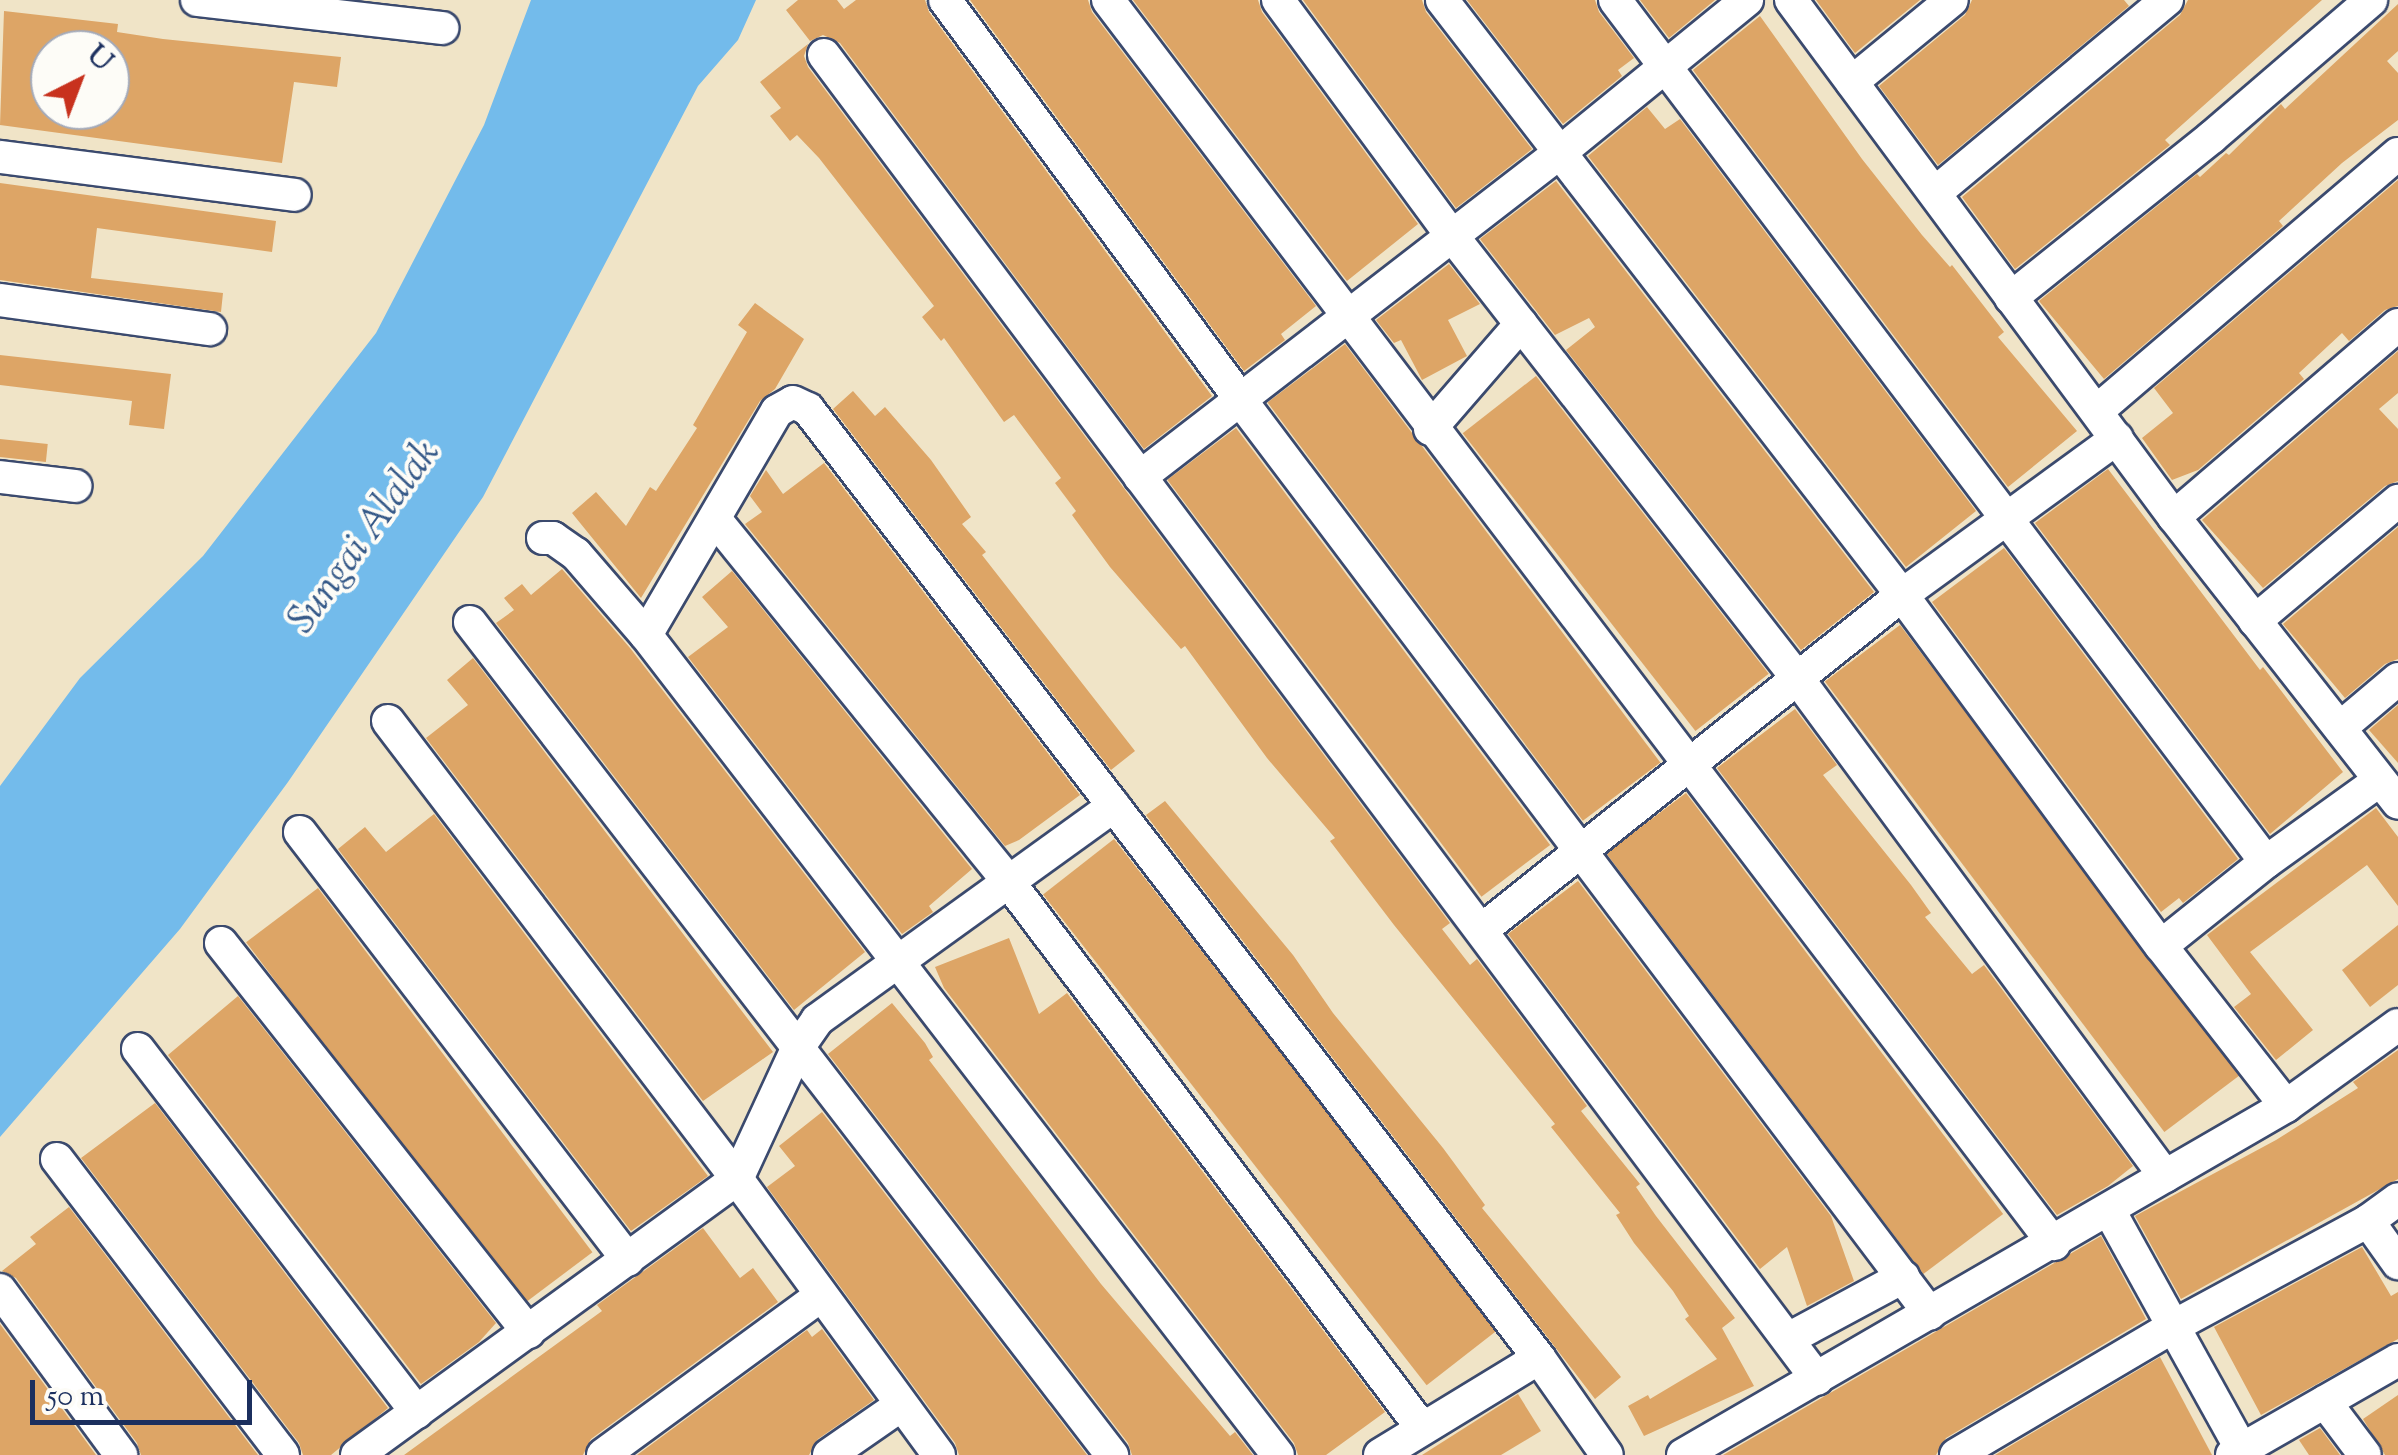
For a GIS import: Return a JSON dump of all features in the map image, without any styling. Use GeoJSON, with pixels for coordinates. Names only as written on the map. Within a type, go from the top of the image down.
{"type":"FeatureCollection","features":[{"type":"Feature","properties":{"kind":"street"},"geometry":{"type":"LineString","coordinates":[[197,0],[442,28]]}},
{"type":"Feature","properties":{"kind":"street"},"geometry":{"type":"LineString","coordinates":[[945,0],[1239,398],[1930,1314]]}},
{"type":"Feature","properties":{"kind":"street"},"geometry":{"type":"LineString","coordinates":[[1108,0],[1430,430],[2054,1244]]}},
{"type":"Feature","properties":{"kind":"street"},"geometry":{"type":"LineString","coordinates":[[1278,0],[1450,234],[1798,679],[2165,1176]]}},
{"type":"Feature","properties":{"kind":"street"},"geometry":{"type":"LineString","coordinates":[[1442,0],[1902,595],[2161,946],[2286,1106]]}},
{"type":"Feature","properties":{"kind":"street"},"geometry":{"type":"LineString","coordinates":[[1615,0],[2266,862]]}},
{"type":"Feature","properties":{"kind":"street"},"geometry":{"type":"LineString","coordinates":[[1140,477],[1558,154],[1747,0]]}},
{"type":"Feature","properties":{"kind":"street"},"geometry":{"type":"LineString","coordinates":[[1791,0],[2098,410],[2174,518],[2389,791],[2266,862],[2161,946]]}},
{"type":"Feature","properties":{"kind":"street"},"geometry":{"type":"LineString","coordinates":[[1852,82],[1952,0]]}},
{"type":"Feature","properties":{"kind":"street"},"geometry":{"type":"LineString","coordinates":[[1936,193],[2167,0]]}},
{"type":"Feature","properties":{"kind":"street"},"geometry":{"type":"LineString","coordinates":[[2011,298],[2212,136],[2371,0]]}},
{"type":"Feature","properties":{"kind":"street"},"geometry":{"type":"LineString","coordinates":[[824,55],[1818,1378]]}},
{"type":"Feature","properties":{"kind":"street"},"geometry":{"type":"LineString","coordinates":[[2098,410],[2398,154]]}},
{"type":"Feature","properties":{"kind":"street"},"geometry":{"type":"LineString","coordinates":[[0,158],[296,195]]}},
{"type":"Feature","properties":{"kind":"street"},"geometry":{"type":"LineString","coordinates":[[0,300],[210,330]]}},
{"type":"Feature","properties":{"kind":"street"},"geometry":{"type":"LineString","coordinates":[[1430,430],[1521,324]]}},
{"type":"Feature","properties":{"kind":"street"},"geometry":{"type":"LineString","coordinates":[[2174,518],[2398,326]]}},
{"type":"Feature","properties":{"kind":"street"},"geometry":{"type":"LineString","coordinates":[[646,635],[777,411],[793,402],[808,409],[1539,1358],[1607,1455]]}},
{"type":"Feature","properties":{"kind":"street"},"geometry":{"type":"LineString","coordinates":[[1483,929],[1902,595],[2117,438]]}},
{"type":"Feature","properties":{"kind":"street"},"geometry":{"type":"LineString","coordinates":[[0,476],[74,486]]}},
{"type":"Feature","properties":{"kind":"street"},"geometry":{"type":"LineString","coordinates":[[2255,621],[2398,501]]}},
{"type":"Feature","properties":{"kind":"street"},"geometry":{"type":"LineString","coordinates":[[715,520],[1008,882],[1422,1428]]}},
{"type":"Feature","properties":{"kind":"street"},"geometry":{"type":"LineString","coordinates":[[543,538],[553,538],[576,554],[646,635],[894,962],[1278,1455]]}},
{"type":"Feature","properties":{"kind":"street"},"geometry":{"type":"LineString","coordinates":[[470,622],[1112,1455]]}},
{"type":"Feature","properties":{"kind":"street"},"geometry":{"type":"LineString","coordinates":[[2340,728],[2398,679]]}},
{"type":"Feature","properties":{"kind":"street"},"geometry":{"type":"LineString","coordinates":[[388,720],[737,1179],[939,1455]]}},
{"type":"Feature","properties":{"kind":"street"},"geometry":{"type":"LineString","coordinates":[[357,1455],[737,1179],[797,1048],[817,1020],[1114,806]]}},
{"type":"Feature","properties":{"kind":"street"},"geometry":{"type":"LineString","coordinates":[[300,832],[628,1260]]}},
{"type":"Feature","properties":{"kind":"street"},"geometry":{"type":"LineString","coordinates":[[221,943],[528,1332]]}},
{"type":"Feature","properties":{"kind":"street"},"geometry":{"type":"LineString","coordinates":[[1683,1455],[1718,1447],[1818,1378],[2110,1212],[2286,1106],[2398,1025]]}},
{"type":"Feature","properties":{"kind":"street"},"geometry":{"type":"LineString","coordinates":[[138,1049],[417,1412]]}},
{"type":"Feature","properties":{"kind":"street"},"geometry":{"type":"LineString","coordinates":[[57,1159],[283,1455]]}},
{"type":"Feature","properties":{"kind":"street"},"geometry":{"type":"LineString","coordinates":[[1956,1455],[2174,1326],[2368,1221],[2398,1199]]}},
{"type":"Feature","properties":{"kind":"street"},"geometry":{"type":"LineString","coordinates":[[2110,1212],[2174,1326],[2237,1452],[2398,1360]]}},
{"type":"Feature","properties":{"kind":"street"},"geometry":{"type":"LineString","coordinates":[[2368,1221],[2398,1263]]}},
{"type":"Feature","properties":{"kind":"street"},"geometry":{"type":"LineString","coordinates":[[1788,1338],[1902,1277]]}},
{"type":"Feature","properties":{"kind":"street"},"geometry":{"type":"LineString","coordinates":[[0,1290],[121,1455]]}},
{"type":"Feature","properties":{"kind":"street"},"geometry":{"type":"LineString","coordinates":[[603,1455],[820,1296]]}},
{"type":"Feature","properties":{"kind":"street"},"geometry":{"type":"LineString","coordinates":[[1380,1455],[1539,1358]]}},
{"type":"Feature","properties":{"kind":"street"},"geometry":{"type":"LineString","coordinates":[[2324,1402],[2365,1455]]}},
{"type":"Feature","properties":{"kind":"street"},"geometry":{"type":"LineString","coordinates":[[829,1455],[901,1405]]}},
{"type":"Feature","properties":{"kind":"water","name":"Sungai Alalak"},"geometry":{"type":"Polygon","coordinates":[[[531,0],[756,0],[738,40],[698,86],[483,497],[288,782],[180,929],[0,1137],[0,786],[80,678],[203,556],[376,333],[484,125],[531,0]]]}},
{"type":"Feature","properties":{"kind":"building"},"geometry":{"type":"Polygon","coordinates":[[[798,0],[837,0],[844,9],[856,0],[925,0],[929,12],[1212,396],[1144,449],[840,43],[823,35],[810,41],[786,10],[798,0]]]}},
{"type":"Feature","properties":{"kind":"building"},"geometry":{"type":"Polygon","coordinates":[[[970,0],[1088,0],[1092,12],[1316,306],[1281,334],[1285,340],[1244,371],[970,0]]]}},
{"type":"Feature","properties":{"kind":"building"},"geometry":{"type":"Polygon","coordinates":[[[1133,0],[1258,0],[1262,12],[1418,224],[1347,281],[1133,0]]]}},
{"type":"Feature","properties":{"kind":"building"},"geometry":{"type":"Polygon","coordinates":[[[1303,0],[1422,0],[1426,12],[1532,149],[1456,208],[1303,0]]]}},
{"type":"Feature","properties":{"kind":"building"},"geometry":{"type":"Polygon","coordinates":[[[1467,0],[1595,0],[1599,12],[1634,58],[1618,70],[1622,76],[1563,124],[1467,0]]]}},
{"type":"Feature","properties":{"kind":"building"},"geometry":{"type":"Polygon","coordinates":[[[1640,0],[1715,0],[1669,38],[1640,0]]]}},
{"type":"Feature","properties":{"kind":"building"},"geometry":{"type":"Polygon","coordinates":[[[1816,0],[1920,0],[1855,53],[1816,0]]]}},
{"type":"Feature","properties":{"kind":"building"},"geometry":{"type":"Polygon","coordinates":[[[1972,0],[2124,0],[2129,6],[1938,165],[1879,86],[1965,15],[1972,0]]]}},
{"type":"Feature","properties":{"kind":"building"},"geometry":{"type":"Polygon","coordinates":[[[2188,0],[2322,0],[2165,140],[2170,145],[2015,269],[1962,197],[2180,15],[2188,0]]]}},
{"type":"Feature","properties":{"kind":"building"},"geometry":{"type":"Polygon","coordinates":[[[2398,4],[2398,51],[2387,61],[2398,73],[2398,120],[2342,163],[2279,221],[2283,226],[2104,379],[2039,301],[2197,174],[2200,177],[2226,153],[2229,155],[2281,104],[2285,109],[2398,4]]]}},
{"type":"Feature","properties":{"kind":"building"},"geometry":{"type":"Polygon","coordinates":[[[4,11],[118,24],[117,30],[30,30],[30,129],[0,125],[4,11]]]}},
{"type":"Feature","properties":{"kind":"building"},"geometry":{"type":"Polygon","coordinates":[[[1760,16],[1862,159],[1922,235],[1952,265],[2004,332],[1998,337],[2077,431],[2008,487],[1693,70],[1760,16]]]}},
{"type":"Feature","properties":{"kind":"building"},"geometry":{"type":"Polygon","coordinates":[[[130,34],[341,57],[337,87],[294,82],[282,163],[37,130],[130,130],[130,34]]]}},
{"type":"Feature","properties":{"kind":"building"},"geometry":{"type":"Polygon","coordinates":[[[808,44],[804,56],[808,67],[1450,923],[1442,929],[1470,965],[1477,959],[1587,1106],[1581,1111],[1640,1184],[1636,1187],[1656,1216],[1735,1318],[1722,1328],[1754,1386],[1644,1436],[1628,1406],[1648,1395],[1650,1399],[1717,1359],[1685,1319],[1689,1316],[1673,1291],[1634,1243],[1616,1215],[1620,1213],[1551,1127],[1555,1124],[1394,925],[1330,841],[1335,838],[1267,758],[1185,646],[1181,649],[1110,567],[1072,515],[1076,511],[1055,483],[1061,478],[1014,415],[1004,422],[944,338],[941,341],[922,317],[934,306],[819,158],[797,135],[790,141],[770,116],[781,108],[760,82],[808,44]]]}},
{"type":"Feature","properties":{"kind":"building"},"geometry":{"type":"Polygon","coordinates":[[[1647,107],[1665,129],[1680,119],[1976,511],[1906,567],[1588,156],[1647,107]]]}},
{"type":"Feature","properties":{"kind":"building"},"geometry":{"type":"Polygon","coordinates":[[[2398,180],[2398,306],[2385,310],[2349,341],[2342,333],[2299,373],[2304,379],[2198,470],[2172,480],[2142,438],[2173,413],[2154,388],[2398,180]]]}},
{"type":"Feature","properties":{"kind":"building"},"geometry":{"type":"Polygon","coordinates":[[[1556,181],[1874,592],[1801,650],[1566,350],[1595,327],[1589,318],[1555,335],[1480,239],[1556,181]]]}},
{"type":"Feature","properties":{"kind":"building"},"geometry":{"type":"Polygon","coordinates":[[[0,183],[276,221],[272,252],[97,228],[91,278],[223,293],[221,312],[0,280],[0,183]]]}},
{"type":"Feature","properties":{"kind":"building"},"geometry":{"type":"Polygon","coordinates":[[[1449,264],[1480,304],[1448,320],[1467,356],[1422,380],[1401,340],[1394,343],[1376,320],[1449,264]]]}},
{"type":"Feature","properties":{"kind":"building"},"geometry":{"type":"Polygon","coordinates":[[[755,303],[804,339],[775,389],[760,401],[641,598],[572,513],[596,492],[626,526],[650,487],[656,491],[697,428],[693,425],[747,332],[738,325],[755,303]]]}},
{"type":"Feature","properties":{"kind":"building"},"geometry":{"type":"Polygon","coordinates":[[[1345,344],[1660,762],[1583,821],[1268,402],[1345,344]]]}},
{"type":"Feature","properties":{"kind":"building"},"geometry":{"type":"Polygon","coordinates":[[[2398,351],[2398,393],[2379,409],[2398,429],[2398,481],[2385,486],[2263,588],[2202,520],[2398,351]]]}},
{"type":"Feature","properties":{"kind":"building"},"geometry":{"type":"Polygon","coordinates":[[[0,355],[171,374],[164,429],[129,425],[132,401],[0,385],[0,355]]]}},
{"type":"Feature","properties":{"kind":"building"},"geometry":{"type":"Polygon","coordinates":[[[1536,376],[1769,674],[1695,731],[1463,433],[1536,376]]]}},
{"type":"Feature","properties":{"kind":"building"},"geometry":{"type":"Polygon","coordinates":[[[853,391],[875,416],[885,407],[931,460],[971,517],[962,524],[986,552],[982,555],[1135,751],[1111,770],[833,409],[853,391]]]}},
{"type":"Feature","properties":{"kind":"building"},"geometry":{"type":"Polygon","coordinates":[[[1236,428],[1550,845],[1481,897],[1167,480],[1236,428]]]}},
{"type":"Feature","properties":{"kind":"building"},"geometry":{"type":"Polygon","coordinates":[[[0,439],[48,444],[46,462],[0,457],[0,439]]]}},
{"type":"Feature","properties":{"kind":"building"},"geometry":{"type":"Polygon","coordinates":[[[824,463],[1080,795],[1019,840],[1005,846],[745,524],[762,512],[750,496],[766,470],[783,494],[824,463]]]}},
{"type":"Feature","properties":{"kind":"building"},"geometry":{"type":"Polygon","coordinates":[[[2108,469],[2260,670],[2263,667],[2343,772],[2270,834],[2035,523],[2108,469]]]}},
{"type":"Feature","properties":{"kind":"building"},"geometry":{"type":"Polygon","coordinates":[[[2398,527],[2398,659],[2385,664],[2345,698],[2283,624],[2398,527]]]}},
{"type":"Feature","properties":{"kind":"building"},"geometry":{"type":"Polygon","coordinates":[[[2004,548],[2238,859],[2183,903],[2179,898],[2161,912],[1932,602],[2004,548]]]}},
{"type":"Feature","properties":{"kind":"building"},"geometry":{"type":"Polygon","coordinates":[[[562,569],[630,648],[865,952],[794,1010],[496,623],[514,610],[504,598],[522,584],[531,595],[562,569]]]}},
{"type":"Feature","properties":{"kind":"building"},"geometry":{"type":"Polygon","coordinates":[[[732,571],[972,869],[929,906],[933,912],[902,934],[688,657],[728,627],[702,597],[732,571]]]}},
{"type":"Feature","properties":{"kind":"building"},"geometry":{"type":"Polygon","coordinates":[[[1900,625],[2239,1075],[2164,1132],[1825,682],[1900,625]]]}},
{"type":"Feature","properties":{"kind":"building"},"geometry":{"type":"Polygon","coordinates":[[[473,658],[773,1052],[703,1101],[426,738],[468,705],[447,680],[473,658]]]}},
{"type":"Feature","properties":{"kind":"building"},"geometry":{"type":"Polygon","coordinates":[[[2398,705],[2398,763],[2369,730],[2398,705]]]}},
{"type":"Feature","properties":{"kind":"building"},"geometry":{"type":"Polygon","coordinates":[[[1795,709],[1837,765],[1823,775],[1911,885],[1931,913],[1925,917],[1972,974],[1984,965],[2133,1166],[2108,1186],[2057,1215],[1717,768],[1795,709]]]}},
{"type":"Feature","properties":{"kind":"building"},"geometry":{"type":"Polygon","coordinates":[[[1686,793],[2003,1214],[1923,1274],[1606,853],[1686,793]]]}},
{"type":"Feature","properties":{"kind":"building"},"geometry":{"type":"Polygon","coordinates":[[[1165,801],[1293,955],[1333,1013],[1443,1148],[1485,1205],[1482,1208],[1621,1377],[1595,1399],[1146,815],[1165,801]]]}},
{"type":"Feature","properties":{"kind":"building"},"geometry":{"type":"Polygon","coordinates":[[[2376,808],[2398,837],[2398,906],[2367,865],[2250,952],[2313,1030],[2276,1060],[2234,1007],[2251,994],[2207,935],[2376,808]]]}},
{"type":"Feature","properties":{"kind":"building"},"geometry":{"type":"Polygon","coordinates":[[[434,814],[708,1176],[631,1231],[338,849],[365,827],[386,852],[434,814]]]}},
{"type":"Feature","properties":{"kind":"building"},"geometry":{"type":"Polygon","coordinates":[[[1114,839],[1498,1330],[1427,1385],[1043,894],[1114,839]]]}},
{"type":"Feature","properties":{"kind":"building"},"geometry":{"type":"Polygon","coordinates":[[[1578,881],[1831,1216],[1854,1281],[1807,1306],[1787,1247],[1760,1269],[1508,934],[1578,881]]]}},
{"type":"Feature","properties":{"kind":"building"},"geometry":{"type":"Polygon","coordinates":[[[318,888],[592,1252],[521,1306],[246,942],[318,888]]]}},
{"type":"Feature","properties":{"kind":"building"},"geometry":{"type":"Polygon","coordinates":[[[2398,925],[2398,985],[2370,1007],[2342,970],[2398,925]]]}},
{"type":"Feature","properties":{"kind":"building"},"geometry":{"type":"Polygon","coordinates":[[[1009,938],[1039,1014],[1067,993],[1385,1412],[1326,1455],[1298,1455],[1294,1443],[944,988],[935,967],[1009,938]]]}},
{"type":"Feature","properties":{"kind":"building"},"geometry":{"type":"Polygon","coordinates":[[[238,996],[496,1323],[479,1342],[421,1384],[168,1055],[238,996]]]}},
{"type":"Feature","properties":{"kind":"building"},"geometry":{"type":"Polygon","coordinates":[[[892,1003],[925,1043],[933,1057],[929,1060],[1101,1284],[1230,1436],[1235,1432],[1253,1455],[1132,1455],[1128,1443],[828,1054],[892,1003]]]}},
{"type":"Feature","properties":{"kind":"building"},"geometry":{"type":"Polygon","coordinates":[[[2398,1050],[2398,1179],[2181,1299],[2135,1216],[2276,1140],[2358,1088],[2353,1082],[2398,1050]]]}},
{"type":"Feature","properties":{"kind":"building"},"geometry":{"type":"Polygon","coordinates":[[[155,1103],[388,1408],[331,1455],[303,1455],[299,1443],[81,1158],[155,1103]]]}},
{"type":"Feature","properties":{"kind":"building"},"geometry":{"type":"Polygon","coordinates":[[[822,1112],[1087,1455],[959,1455],[955,1443],[767,1187],[795,1166],[779,1146],[822,1112]]]}},
{"type":"Feature","properties":{"kind":"building"},"geometry":{"type":"Polygon","coordinates":[[[69,1207],[258,1455],[141,1455],[137,1443],[16,1278],[2,1271],[36,1244],[30,1237],[69,1207]]]}},
{"type":"Feature","properties":{"kind":"building"},"geometry":{"type":"Polygon","coordinates":[[[703,1228],[740,1278],[753,1268],[778,1302],[591,1439],[583,1455],[404,1455],[602,1311],[597,1305],[703,1228]]]}},
{"type":"Feature","properties":{"kind":"building"},"geometry":{"type":"Polygon","coordinates":[[[2101,1236],[2146,1319],[1946,1438],[1936,1455],[1723,1455],[2101,1236]]]}},
{"type":"Feature","properties":{"kind":"building"},"geometry":{"type":"Polygon","coordinates":[[[2362,1247],[2391,1296],[2398,1292],[2398,1339],[2261,1415],[2214,1327],[2362,1247]]]}},
{"type":"Feature","properties":{"kind":"building"},"geometry":{"type":"Polygon","coordinates":[[[0,1324],[96,1455],[0,1455],[0,1324]]]}},
{"type":"Feature","properties":{"kind":"building"},"geometry":{"type":"Polygon","coordinates":[[[822,1329],[874,1400],[818,1439],[809,1455],[637,1455],[807,1330],[812,1337],[822,1329]]]}},
{"type":"Feature","properties":{"kind":"building"},"geometry":{"type":"Polygon","coordinates":[[[2160,1357],[2212,1455],[1995,1455],[2160,1357]]]}},
{"type":"Feature","properties":{"kind":"building"},"geometry":{"type":"Polygon","coordinates":[[[1518,1394],[1541,1431],[1501,1455],[1422,1455],[1518,1394]]]}},
{"type":"Feature","properties":{"kind":"building"},"geometry":{"type":"Polygon","coordinates":[[[2398,1395],[2398,1455],[2385,1455],[2363,1419],[2398,1395]]]}},
{"type":"Feature","properties":{"kind":"building"},"geometry":{"type":"Polygon","coordinates":[[[2320,1428],[2340,1455],[2309,1455],[2299,1440],[2320,1428]]]}}]}
